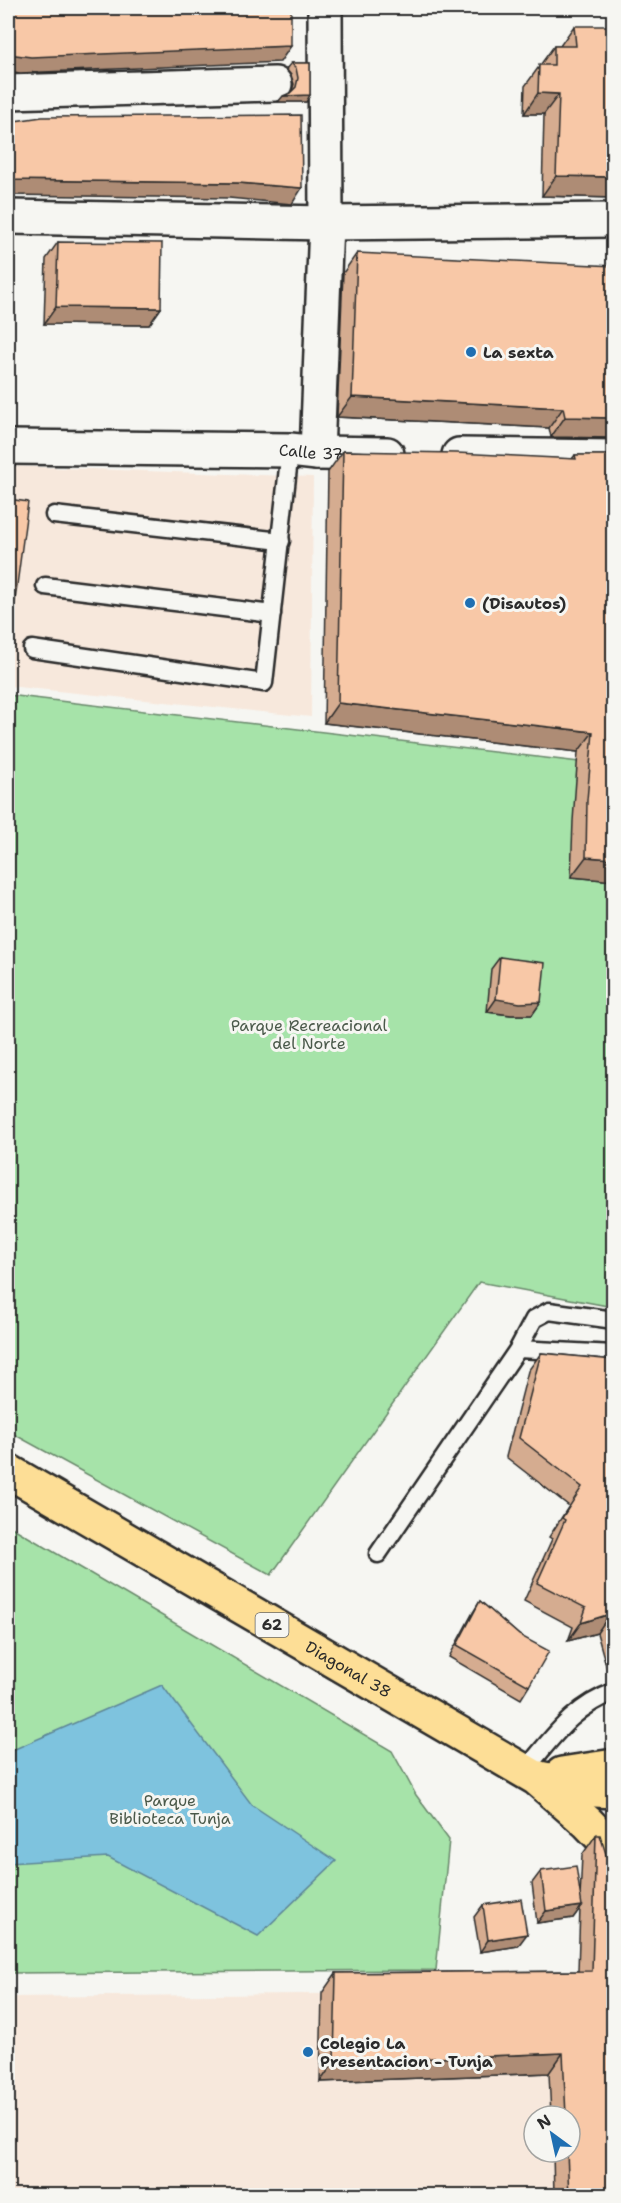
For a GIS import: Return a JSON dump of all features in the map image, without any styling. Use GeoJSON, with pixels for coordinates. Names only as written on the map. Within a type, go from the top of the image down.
{"type":"FeatureCollection","features":[{"type":"Feature","properties":{"kind":"main road","name":"Diagonal 38"},"geometry":{"type":"LineString","coordinates":[[8,1471],[530,1774],[588,1823],[614,1850]]}},
{"type":"Feature","properties":{"kind":"main road"},"geometry":{"type":"LineString","coordinates":[[530,1774],[614,1766]]}},
{"type":"Feature","properties":{"kind":"main road","name":"Diagonal 38"},"geometry":{"type":"LineString","coordinates":[[530,1774],[594,1790],[614,1791]]}},
{"type":"Feature","properties":{"kind":"street"},"geometry":{"type":"LineString","coordinates":[[303,451],[326,223],[302,83],[325,8]]}},
{"type":"Feature","properties":{"kind":"street"},"geometry":{"type":"LineString","coordinates":[[8,92],[302,83]]}},
{"type":"Feature","properties":{"kind":"street"},"geometry":{"type":"LineString","coordinates":[[8,217],[326,223],[614,220]]}},
{"type":"Feature","properties":{"kind":"street","name":"Calle 37"},"geometry":{"type":"LineString","coordinates":[[8,447],[614,457]]}},
{"type":"Feature","properties":{"kind":"lane"},"geometry":{"type":"LineString","coordinates":[[32,650],[264,683],[281,541],[303,451]]}},
{"type":"Feature","properties":{"kind":"lane"},"geometry":{"type":"LineString","coordinates":[[54,515],[281,541]]}},
{"type":"Feature","properties":{"kind":"lane"},"geometry":{"type":"LineString","coordinates":[[45,586],[272,614]]}},
{"type":"Feature","properties":{"kind":"lane"},"geometry":{"type":"LineString","coordinates":[[378,1554],[518,1348],[534,1319],[549,1311],[614,1320]]}},
{"type":"Feature","properties":{"kind":"lane"},"geometry":{"type":"LineString","coordinates":[[518,1348],[614,1354]]}},
{"type":"Feature","properties":{"kind":"lane"},"geometry":{"type":"LineString","coordinates":[[530,1774],[570,1718],[594,1699],[614,1692]]}},
{"type":"Feature","properties":{"kind":"shaded area"},"geometry":{"type":"Polygon","coordinates":[[[8,466],[313,477],[311,717],[8,686],[8,466]]]}},
{"type":"Feature","properties":{"kind":"shaded area","name":"Colegio La Presentacion - Tunja"},"geometry":{"type":"Polygon","coordinates":[[[604,1991],[613,2195],[8,2195],[8,1997],[604,1991]]]}},
{"type":"Feature","properties":{"kind":"green space","name":"Parque Recreacional del Norte"},"geometry":{"type":"Polygon","coordinates":[[[8,695],[613,766],[613,1307],[479,1282],[271,1575],[8,1431],[8,695]]]}},
{"type":"Feature","properties":{"kind":"green space","name":"Parque Biblioteca Tunja"},"geometry":{"type":"Polygon","coordinates":[[[8,1525],[392,1751],[416,1795],[449,1840],[436,1970],[8,1973],[8,1525]]]}},
{"type":"Feature","properties":{"kind":"water"},"geometry":{"type":"Polygon","coordinates":[[[162,1685],[252,1805],[336,1861],[258,1936],[108,1857],[8,1863],[8,1752],[162,1685]]]}},
{"type":"Feature","properties":{"kind":"building"},"geometry":{"type":"Polygon","coordinates":[[[8,8],[291,8],[291,46],[31,57],[8,54],[8,8]]]}},
{"type":"Feature","properties":{"kind":"building"},"geometry":{"type":"Polygon","coordinates":[[[574,26],[614,26],[614,177],[556,176],[559,94],[538,93],[539,65],[554,65],[554,46],[576,46],[574,26]]]}},
{"type":"Feature","properties":{"kind":"building"},"geometry":{"type":"Polygon","coordinates":[[[291,63],[310,63],[310,95],[283,96],[296,87],[298,78],[296,68],[291,63]]]}},
{"type":"Feature","properties":{"kind":"building"},"geometry":{"type":"Polygon","coordinates":[[[301,115],[302,188],[239,183],[8,180],[8,122],[42,117],[301,115]]]}},
{"type":"Feature","properties":{"kind":"building"},"geometry":{"type":"Polygon","coordinates":[[[58,242],[162,243],[161,308],[56,307],[58,242]]]}},
{"type":"Feature","properties":{"kind":"building","name":"La sexta"},"geometry":{"type":"Polygon","coordinates":[[[357,253],[614,266],[614,418],[565,417],[563,408],[352,397],[357,253]]]}},
{"type":"Feature","properties":{"kind":"building","name":"(Disautos)"},"geometry":{"type":"Polygon","coordinates":[[[343,451],[457,453],[576,459],[575,455],[614,455],[614,859],[586,857],[587,800],[593,732],[338,703],[343,451]]]}},
{"type":"Feature","properties":{"kind":"building"},"geometry":{"type":"Polygon","coordinates":[[[8,499],[28,502],[11,630],[8,630],[8,499]]]}},
{"type":"Feature","properties":{"kind":"building"},"geometry":{"type":"Polygon","coordinates":[[[500,957],[545,963],[541,1002],[520,1003],[496,999],[500,957]]]}},
{"type":"Feature","properties":{"kind":"building"},"geometry":{"type":"Polygon","coordinates":[[[541,1353],[614,1360],[614,1627],[610,1614],[581,1623],[586,1608],[537,1583],[565,1520],[562,1518],[582,1487],[519,1438],[541,1353]]]}},
{"type":"Feature","properties":{"kind":"building"},"geometry":{"type":"Polygon","coordinates":[[[480,1601],[519,1635],[549,1651],[529,1686],[457,1645],[480,1601]]]}},
{"type":"Feature","properties":{"kind":"building"},"geometry":{"type":"Polygon","coordinates":[[[596,1835],[600,1835],[614,1879],[614,2196],[569,2196],[568,2164],[582,2164],[582,2104],[565,2104],[563,2053],[334,2062],[336,1973],[592,1971],[596,1835]]]}},
{"type":"Feature","properties":{"kind":"building"},"geometry":{"type":"Polygon","coordinates":[[[576,1866],[582,1906],[546,1911],[541,1871],[576,1866]]]}},
{"type":"Feature","properties":{"kind":"building"},"geometry":{"type":"Polygon","coordinates":[[[521,1899],[527,1934],[488,1940],[483,1905],[521,1899]]]}},
{"type":"Feature","properties":{"kind":"place","name":"La sexta"},"geometry":{"type":"Point","coordinates":[471,352]}},
{"type":"Feature","properties":{"kind":"place","name":"(Disautos)"},"geometry":{"type":"Point","coordinates":[470,603]}},
{"type":"Feature","properties":{"kind":"place","name":"Colegio La Presentacion - Tunja"},"geometry":{"type":"Point","coordinates":[308,2052]}}]}
